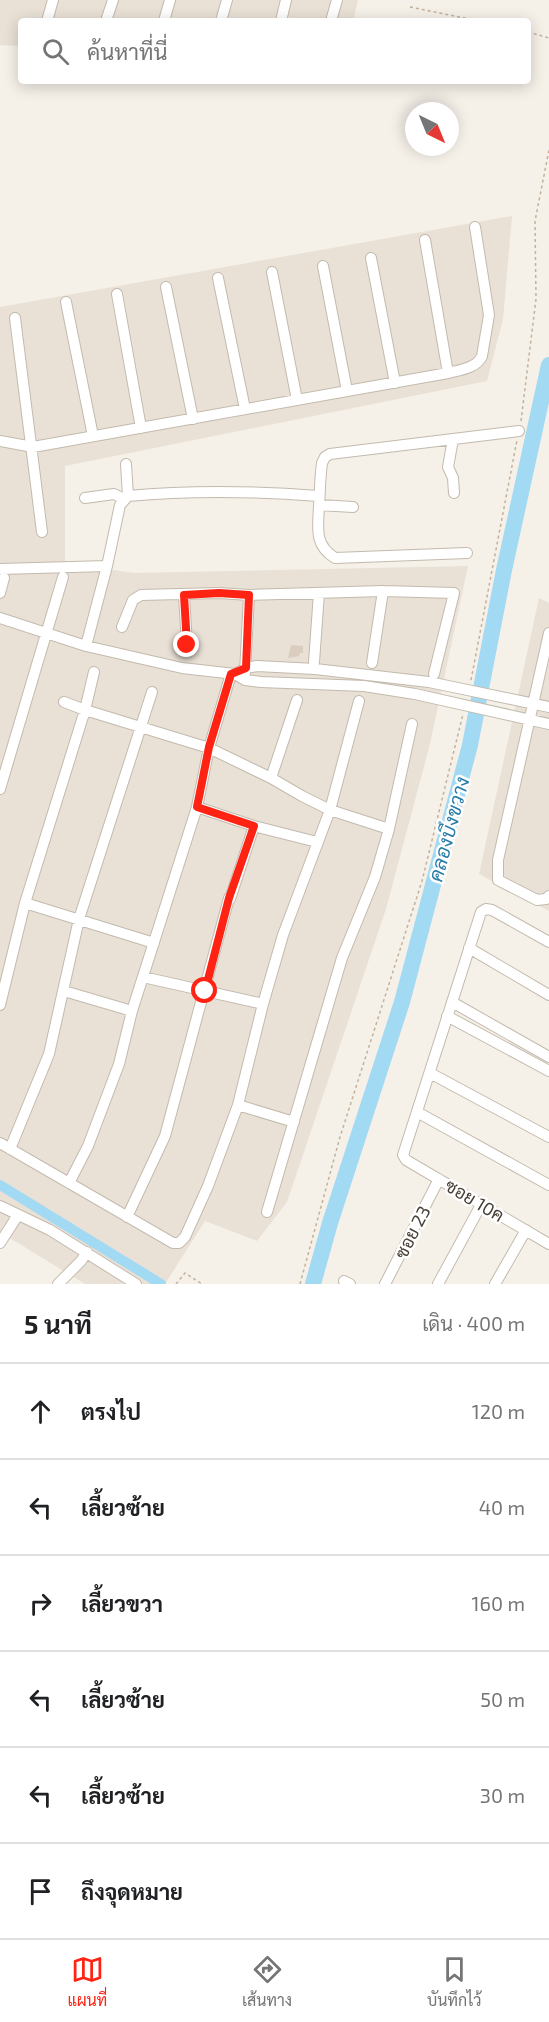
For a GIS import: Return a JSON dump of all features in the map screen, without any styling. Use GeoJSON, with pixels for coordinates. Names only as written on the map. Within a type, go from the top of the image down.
{"type":"FeatureCollection","features":[{"type":"Feature","properties":{"kind":"street"},"geometry":{"type":"LineString","coordinates":[[48,18],[54,0]]}},
{"type":"Feature","properties":{"kind":"street"},"geometry":{"type":"LineString","coordinates":[[107,18],[113,0]]}},
{"type":"Feature","properties":{"kind":"street"},"geometry":{"type":"LineString","coordinates":[[165,18],[170,0]]}},
{"type":"Feature","properties":{"kind":"street"},"geometry":{"type":"LineString","coordinates":[[222,18],[227,0]]}},
{"type":"Feature","properties":{"kind":"street"},"geometry":{"type":"LineString","coordinates":[[282,18],[286,0]]}},
{"type":"Feature","properties":{"kind":"street"},"geometry":{"type":"LineString","coordinates":[[332,18],[337,0]]}},
{"type":"Feature","properties":{"kind":"street"},"geometry":{"type":"LineString","coordinates":[[0,441],[33,447],[448,373],[479,362],[489,315],[476,227]]}},
{"type":"Feature","properties":{"kind":"street"},"geometry":{"type":"LineString","coordinates":[[425,240],[448,373]]}},
{"type":"Feature","properties":{"kind":"street"},"geometry":{"type":"LineString","coordinates":[[371,258],[395,383]]}},
{"type":"Feature","properties":{"kind":"street"},"geometry":{"type":"LineString","coordinates":[[323,266],[347,391]]}},
{"type":"Feature","properties":{"kind":"street"},"geometry":{"type":"LineString","coordinates":[[272,272],[297,400]]}},
{"type":"Feature","properties":{"kind":"street"},"geometry":{"type":"LineString","coordinates":[[219,278],[245,410]]}},
{"type":"Feature","properties":{"kind":"street"},"geometry":{"type":"LineString","coordinates":[[166,287],[193,419]]}},
{"type":"Feature","properties":{"kind":"street"},"geometry":{"type":"LineString","coordinates":[[117,294],[141,428]]}},
{"type":"Feature","properties":{"kind":"street"},"geometry":{"type":"LineString","coordinates":[[66,302],[93,436]]}},
{"type":"Feature","properties":{"kind":"street"},"geometry":{"type":"LineString","coordinates":[[15,318],[42,532]]}},
{"type":"Feature","properties":{"kind":"street"},"geometry":{"type":"LineString","coordinates":[[467,553],[335,558],[326,552],[321,544],[317,526],[322,463],[330,454],[519,431]]}},
{"type":"Feature","properties":{"kind":"street"},"geometry":{"type":"LineString","coordinates":[[453,439],[448,467],[453,478],[454,493]]}},
{"type":"Feature","properties":{"kind":"street"},"geometry":{"type":"LineString","coordinates":[[86,646],[120,505],[126,497],[126,464]]}},
{"type":"Feature","properties":{"kind":"street"},"geometry":{"type":"LineString","coordinates":[[85,498],[114,494],[126,497],[177,492],[319,500],[353,507]]}},
{"type":"Feature","properties":{"kind":"street"},"geometry":{"type":"LineString","coordinates":[[0,593],[2,573],[107,566]]}},
{"type":"Feature","properties":{"kind":"street"},"geometry":{"type":"LineString","coordinates":[[0,789],[63,577]]}},
{"type":"Feature","properties":{"kind":"street"},"geometry":{"type":"LineString","coordinates":[[372,663],[383,591]]}},
{"type":"Feature","properties":{"kind":"street"},"geometry":{"type":"LineString","coordinates":[[122,627],[133,600],[141,596],[383,591],[454,593],[421,696]]}},
{"type":"Feature","properties":{"kind":"street"},"geometry":{"type":"LineString","coordinates":[[307,684],[319,593]]}},
{"type":"Feature","properties":{"kind":"street"},"geometry":{"type":"LineString","coordinates":[[184,595],[187,645]]}},
{"type":"Feature","properties":{"kind":"street"},"geometry":{"type":"LineString","coordinates":[[245,680],[249,595]]}},
{"type":"Feature","properties":{"kind":"street"},"geometry":{"type":"LineString","coordinates":[[0,618],[86,646],[182,668],[233,674],[245,680],[364,686],[549,724]]}},
{"type":"Feature","properties":{"kind":"street"},"geometry":{"type":"LineString","coordinates":[[549,633],[498,861],[498,880],[537,900],[546,899],[549,896]]}},
{"type":"Feature","properties":{"kind":"street"},"geometry":{"type":"LineString","coordinates":[[69,1183],[88,1146],[116,1073],[132,1011],[197,807],[209,747],[233,674],[258,666],[311,665],[428,679],[549,707]]}},
{"type":"Feature","properties":{"kind":"street"},"geometry":{"type":"LineString","coordinates":[[0,1005],[25,903],[85,710],[94,672]]}},
{"type":"Feature","properties":{"kind":"street"},"geometry":{"type":"LineString","coordinates":[[152,692],[80,919],[49,1053],[5,1146],[173,1243],[179,1243],[185,1238],[208,1186],[238,1105],[283,935],[330,810],[359,702]]}},
{"type":"Feature","properties":{"kind":"street"},"geometry":{"type":"LineString","coordinates":[[272,777],[297,700]]}},
{"type":"Feature","properties":{"kind":"street"},"geometry":{"type":"LineString","coordinates":[[64,702],[209,747],[272,777],[330,810],[389,829]]}},
{"type":"Feature","properties":{"kind":"street"},"geometry":{"type":"LineString","coordinates":[[267,1212],[342,958],[375,877],[389,829],[412,724]]}},
{"type":"Feature","properties":{"kind":"street"},"geometry":{"type":"LineString","coordinates":[[197,807],[254,826],[317,842]]}},
{"type":"Feature","properties":{"kind":"street"},"geometry":{"type":"LineString","coordinates":[[127,1217],[165,1136],[229,899],[254,826]]}},
{"type":"Feature","properties":{"kind":"street"},"geometry":{"type":"LineString","coordinates":[[25,903],[154,943]]}},
{"type":"Feature","properties":{"kind":"street"},"geometry":{"type":"LineString","coordinates":[[549,942],[492,910],[486,909],[481,912],[417,1112],[549,1185]]}},
{"type":"Feature","properties":{"kind":"street"},"geometry":{"type":"LineString","coordinates":[[469,948],[549,995]]}},
{"type":"Feature","properties":{"kind":"street"},"geometry":{"type":"LineString","coordinates":[[143,977],[263,1004]]}},
{"type":"Feature","properties":{"kind":"street"},"geometry":{"type":"LineString","coordinates":[[64,991],[132,1011]]}},
{"type":"Feature","properties":{"kind":"street"},"geometry":{"type":"LineString","coordinates":[[452,1002],[549,1058]]}},
{"type":"Feature","properties":{"kind":"street"},"geometry":{"type":"LineString","coordinates":[[447,1017],[549,1071]]}},
{"type":"Feature","properties":{"kind":"street"},"geometry":{"type":"LineString","coordinates":[[430,1073],[549,1137]]}},
{"type":"Feature","properties":{"kind":"street"},"geometry":{"type":"LineString","coordinates":[[238,1105],[294,1122]]}},
{"type":"Feature","properties":{"kind":"street","name":"ซอย 10ค"},"geometry":{"type":"LineString","coordinates":[[417,1112],[403,1155],[406,1160],[549,1244]]}},
{"type":"Feature","properties":{"kind":"street","name":"ซอย 23"},"geometry":{"type":"LineString","coordinates":[[385,1284],[439,1179]]}},
{"type":"Feature","properties":{"kind":"street"},"geometry":{"type":"LineString","coordinates":[[438,1284],[482,1205]]}},
{"type":"Feature","properties":{"kind":"street"},"geometry":{"type":"LineString","coordinates":[[0,1206],[50,1230],[136,1284]]}},
{"type":"Feature","properties":{"kind":"street"},"geometry":{"type":"LineString","coordinates":[[0,1243],[18,1215]]}},
{"type":"Feature","properties":{"kind":"street"},"geometry":{"type":"LineString","coordinates":[[495,1284],[526,1230]]}},
{"type":"Feature","properties":{"kind":"street"},"geometry":{"type":"LineString","coordinates":[[58,1284],[87,1252]]}},
{"type":"Feature","properties":{"kind":"path"},"geometry":{"type":"LineString","coordinates":[[410,7],[463,18]]}},
{"type":"Feature","properties":{"kind":"path"},"geometry":{"type":"LineString","coordinates":[[531,34],[549,38]]}},
{"type":"Feature","properties":{"kind":"path"},"geometry":{"type":"LineString","coordinates":[[470,684],[525,397],[536,299],[536,221],[549,150]]}},
{"type":"Feature","properties":{"kind":"path"},"geometry":{"type":"LineString","coordinates":[[300,1284],[340,1137],[422,882],[464,707]]}},
{"type":"Feature","properties":{"kind":"path"},"geometry":{"type":"LineString","coordinates":[[176,1284],[185,1273],[202,1284]]}},
{"type":"Feature","properties":{"kind":"shaded area"},"geometry":{"type":"Polygon","coordinates":[[[0,0],[358,0],[354,18],[18,18],[18,46],[0,45],[0,0]]]}},
{"type":"Feature","properties":{"kind":"shaded area"},"geometry":{"type":"Polygon","coordinates":[[[512,216],[503,319],[487,381],[65,466],[65,562],[133,573],[468,566],[430,744],[386,909],[287,1202],[257,1241],[205,1221],[165,1284],[85,1284],[0,1232],[0,307],[512,216]]]}},
{"type":"Feature","properties":{"kind":"shaded area"},"geometry":{"type":"Polygon","coordinates":[[[539,598],[549,603],[549,911],[479,874],[539,598]]]}},
{"type":"Feature","properties":{"kind":"building"},"geometry":{"type":"Polygon","coordinates":[[[291,645],[303,646],[303,653],[288,658],[291,645]]]}},
{"type":"Feature","properties":{"kind":"waterway","name":"คลองบึงขวาง"},"geometry":{"type":"LineString","coordinates":[[313,1284],[330,1223],[402,1002],[470,745],[504,570],[549,365]]}},
{"type":"Feature","properties":{"kind":"waterway"},"geometry":{"type":"LineString","coordinates":[[0,1185],[161,1284]]}},
{"type":"Feature","properties":{"kind":"route"},"geometry":{"type":"LineString","coordinates":[[187,645],[184,595],[219,593],[249,595],[246,668],[231,674],[209,747],[197,807],[254,826],[229,898],[205,991]]}}]}
